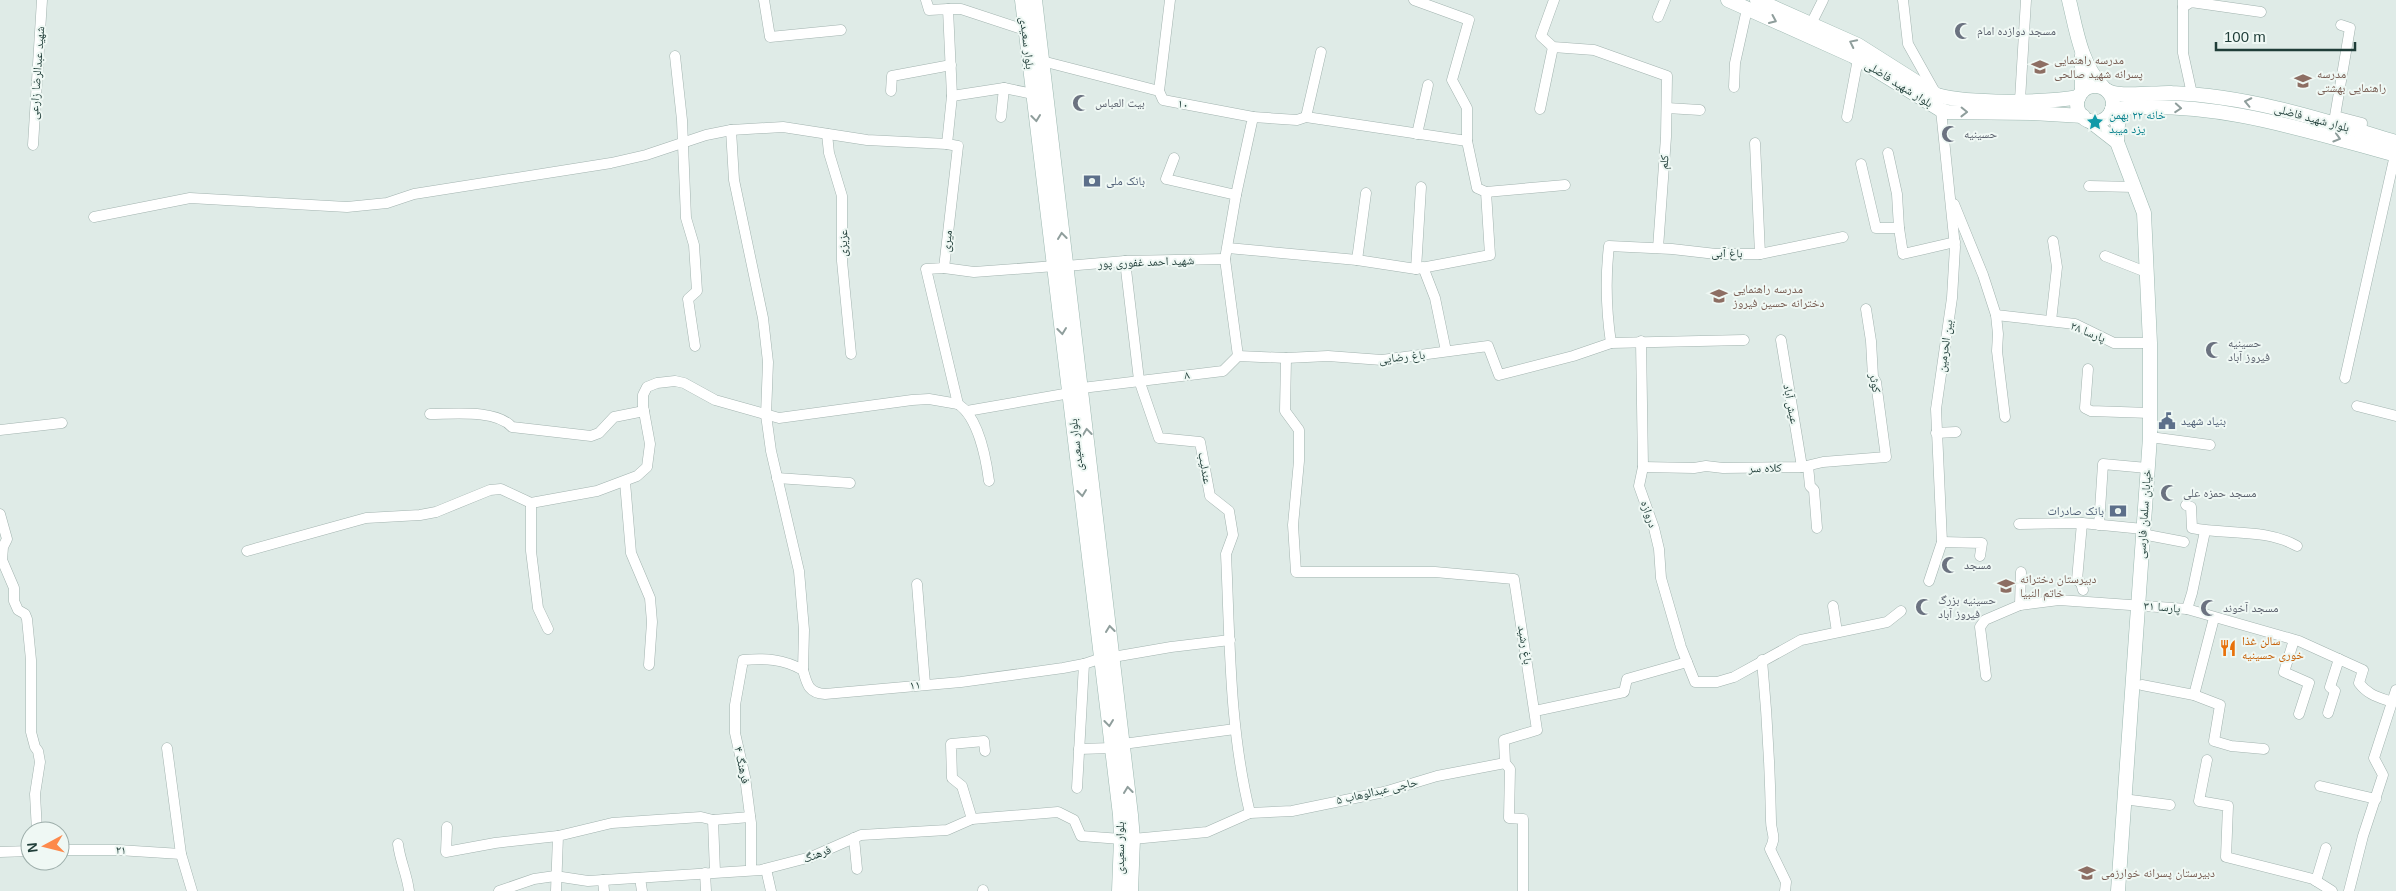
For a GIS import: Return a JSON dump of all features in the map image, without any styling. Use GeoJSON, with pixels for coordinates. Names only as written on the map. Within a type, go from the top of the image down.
{"type":"FeatureCollection","features":[{"type":"Feature","properties":{"kind":"main road","name":"بلوار سعیدی"},"geometry":{"type":"LineString","coordinates":[[1022,0],[1033,94],[1060,266],[1076,390],[1118,746],[1131,891]]}},
{"type":"Feature","properties":{"kind":"main road","name":"بلوار سعیدی"},"geometry":{"type":"LineString","coordinates":[[1035,0],[1060,266]]}},
{"type":"Feature","properties":{"kind":"main road","name":"بلوار شهید فاضلی"},"geometry":{"type":"LineString","coordinates":[[1728,0],[1752,4],[1811,24],[1858,45],[1881,66],[1941,110],[1947,112],[2032,113],[2087,118]]}},
{"type":"Feature","properties":{"kind":"main road"},"geometry":{"type":"LineString","coordinates":[[2069,0],[2082,52],[2091,72],[2113,100],[2112,111],[2102,120],[2087,118],[2078,107],[2082,52]]}},
{"type":"Feature","properties":{"kind":"main road","name":"بلوار شهید فاضلی"},"geometry":{"type":"LineString","coordinates":[[1752,4],[1858,59],[1881,66],[1937,95],[1950,98],[2058,100],[2080,94]]}},
{"type":"Feature","properties":{"kind":"main road"},"geometry":{"type":"LineString","coordinates":[[2080,94],[2092,86],[2106,89]]}},
{"type":"Feature","properties":{"kind":"main road","name":"بلوار شهید فاضلی"},"geometry":{"type":"LineString","coordinates":[[2106,89],[2120,95],[2136,93],[2192,94],[2225,97],[2285,110],[2361,132],[2396,151]]}},
{"type":"Feature","properties":{"kind":"main road","name":"بلوار شهید فاضلی"},"geometry":{"type":"LineString","coordinates":[[2112,111],[2155,106],[2220,111],[2299,127],[2396,151]]}},
{"type":"Feature","properties":{"kind":"main road","name":"خیابان سلمان فارسی"},"geometry":{"type":"LineString","coordinates":[[2112,111],[2118,124],[2116,142]]}},
{"type":"Feature","properties":{"kind":"main road","name":"خیابان سلمان فارسی"},"geometry":{"type":"LineString","coordinates":[[2087,118],[2116,142],[2144,213],[2150,343],[2150,438],[2118,891]]}},
{"type":"Feature","properties":{"kind":"main road","name":"بلوار سعیدی"},"geometry":{"type":"LineString","coordinates":[[1119,891],[1127,839]]}},
{"type":"Feature","properties":{"kind":"street","name":"شهید عبدالرضا زارعی"},"geometry":{"type":"LineString","coordinates":[[33,145],[42,0]]}},
{"type":"Feature","properties":{"kind":"street"},"geometry":{"type":"LineString","coordinates":[[764,0],[770,37],[841,30]]}},
{"type":"Feature","properties":{"kind":"street"},"geometry":{"type":"LineString","coordinates":[[926,0],[929,10],[961,9],[1025,30]]}},
{"type":"Feature","properties":{"kind":"street"},"geometry":{"type":"LineString","coordinates":[[1159,91],[1170,0]]}},
{"type":"Feature","properties":{"kind":"street"},"geometry":{"type":"LineString","coordinates":[[1414,0],[1469,20],[1452,80],[1468,108],[1467,141],[1477,188],[1486,192],[1565,185]]}},
{"type":"Feature","properties":{"kind":"street"},"geometry":{"type":"LineString","coordinates":[[1540,109],[1553,47],[1541,36],[1554,0]]}},
{"type":"Feature","properties":{"kind":"street"},"geometry":{"type":"LineString","coordinates":[[1658,17],[1666,0]]}},
{"type":"Feature","properties":{"kind":"street"},"geometry":{"type":"LineString","coordinates":[[1811,24],[1823,0]]}},
{"type":"Feature","properties":{"kind":"street"},"geometry":{"type":"LineString","coordinates":[[1903,0],[1908,44],[1937,95]]}},
{"type":"Feature","properties":{"kind":"street"},"geometry":{"type":"LineString","coordinates":[[2020,100],[2026,0]]}},
{"type":"Feature","properties":{"kind":"street"},"geometry":{"type":"LineString","coordinates":[[2192,94],[2183,53],[2183,3],[2191,2],[2262,12]]}},
{"type":"Feature","properties":{"kind":"street"},"geometry":{"type":"LineString","coordinates":[[1734,87],[1735,62],[1752,4]]}},
{"type":"Feature","properties":{"kind":"street"},"geometry":{"type":"LineString","coordinates":[[94,217],[190,198],[347,207],[387,203],[423,192],[611,163],[646,155],[682,142],[731,130],[783,127],[867,140],[947,144],[952,96],[948,9]]}},
{"type":"Feature","properties":{"kind":"street"},"geometry":{"type":"LineString","coordinates":[[2341,25],[2350,28],[2335,116],[2362,123],[2361,132]]}},
{"type":"Feature","properties":{"kind":"street","name":"کلم"},"geometry":{"type":"LineString","coordinates":[[1553,47],[1594,50],[1667,76],[1667,108],[1658,248]]}},
{"type":"Feature","properties":{"kind":"street"},"geometry":{"type":"LineString","coordinates":[[1306,117],[1321,52]]}},
{"type":"Feature","properties":{"kind":"street"},"geometry":{"type":"LineString","coordinates":[[675,56],[682,120],[686,218],[694,245],[698,274],[697,291],[688,299],[695,346]]}},
{"type":"Feature","properties":{"kind":"street"},"geometry":{"type":"LineString","coordinates":[[1848,117],[1858,59]]}},
{"type":"Feature","properties":{"kind":"street","name":"۱۰"},"geometry":{"type":"LineString","coordinates":[[1042,61],[1159,91],[1163,100],[1253,117]]}},
{"type":"Feature","properties":{"kind":"street"},"geometry":{"type":"LineString","coordinates":[[891,92],[892,76],[951,65]]}},
{"type":"Feature","properties":{"kind":"street"},"geometry":{"type":"LineString","coordinates":[[1417,134],[1428,85]]}},
{"type":"Feature","properties":{"kind":"street"},"geometry":{"type":"LineString","coordinates":[[952,96],[1004,88],[1033,94]]}},
{"type":"Feature","properties":{"kind":"street"},"geometry":{"type":"LineString","coordinates":[[1001,117],[1004,88]]}},
{"type":"Feature","properties":{"kind":"street"},"geometry":{"type":"LineString","coordinates":[[1667,108],[1700,110]]}},
{"type":"Feature","properties":{"kind":"street","name":"بین الحرمین"},"geometry":{"type":"LineString","coordinates":[[1929,581],[1942,542],[1936,409],[1952,298],[1955,242],[1941,110]]}},
{"type":"Feature","properties":{"kind":"street"},"geometry":{"type":"LineString","coordinates":[[1286,358],[1238,356],[1225,259],[1236,195],[1253,117],[1297,120],[1306,117],[1467,141]]}},
{"type":"Feature","properties":{"kind":"street"},"geometry":{"type":"LineString","coordinates":[[731,130],[734,180],[764,327],[768,362],[766,415],[777,478],[799,571],[804,630],[803,670]]}},
{"type":"Feature","properties":{"kind":"street","name":"عزیزی"},"geometry":{"type":"LineString","coordinates":[[827,134],[829,153],[842,196],[842,261],[851,354]]}},
{"type":"Feature","properties":{"kind":"street"},"geometry":{"type":"LineString","coordinates":[[1755,143],[1760,254]]}},
{"type":"Feature","properties":{"kind":"street","name":"میری"},"geometry":{"type":"LineString","coordinates":[[947,144],[958,146],[944,268],[926,269],[958,404]]}},
{"type":"Feature","properties":{"kind":"street"},"geometry":{"type":"LineString","coordinates":[[2345,378],[2396,151]]}},
{"type":"Feature","properties":{"kind":"street"},"geometry":{"type":"LineString","coordinates":[[1888,153],[1897,194],[1903,254],[1955,242]]}},
{"type":"Feature","properties":{"kind":"street"},"geometry":{"type":"LineString","coordinates":[[1174,158],[1166,179],[1236,195]]}},
{"type":"Feature","properties":{"kind":"street"},"geometry":{"type":"LineString","coordinates":[[1861,164],[1876,228],[1899,228]]}},
{"type":"Feature","properties":{"kind":"street"},"geometry":{"type":"LineString","coordinates":[[2089,186],[2135,187]]}},
{"type":"Feature","properties":{"kind":"street"},"geometry":{"type":"LineString","coordinates":[[1421,188],[1419,268],[1436,298],[1446,351]]}},
{"type":"Feature","properties":{"kind":"street"},"geometry":{"type":"LineString","coordinates":[[1228,248],[1419,268],[1490,255],[1486,192]]}},
{"type":"Feature","properties":{"kind":"street"},"geometry":{"type":"LineString","coordinates":[[1356,260],[1366,193]]}},
{"type":"Feature","properties":{"kind":"street"},"geometry":{"type":"LineString","coordinates":[[1951,197],[1983,275],[1996,315],[1997,351],[2005,417]]}},
{"type":"Feature","properties":{"kind":"street","name":"باغ آبی"},"geometry":{"type":"LineString","coordinates":[[1611,342],[1606,308],[1606,274],[1609,246],[1658,248],[1716,254],[1760,254],[1843,237]]}},
{"type":"Feature","properties":{"kind":"street"},"geometry":{"type":"LineString","coordinates":[[2051,321],[2057,267],[2053,242]]}},
{"type":"Feature","properties":{"kind":"street"},"geometry":{"type":"LineString","coordinates":[[2105,256],[2146,272]]}},
{"type":"Feature","properties":{"kind":"street","name":"شهید احمد غفوری پور"},"geometry":{"type":"LineString","coordinates":[[944,268],[974,272],[1125,261],[1225,259]]}},
{"type":"Feature","properties":{"kind":"street"},"geometry":{"type":"LineString","coordinates":[[1125,261],[1139,380]]}},
{"type":"Feature","properties":{"kind":"street","name":"کوثر"},"geometry":{"type":"LineString","coordinates":[[1866,308],[1871,341],[1873,377],[1876,382],[1886,457]]}},
{"type":"Feature","properties":{"kind":"street","name":"پارسا ۲۸"},"geometry":{"type":"LineString","coordinates":[[1996,315],[2075,324],[2114,343],[2150,343]]}},
{"type":"Feature","properties":{"kind":"street"},"geometry":{"type":"LineString","coordinates":[[1611,342],[1744,340]]}},
{"type":"Feature","properties":{"kind":"street","name":"عیش آباد"},"geometry":{"type":"LineString","coordinates":[[1781,340],[1805,467],[1810,486],[1814,490],[1818,528]]}},
{"type":"Feature","properties":{"kind":"street","name":"دروازه"},"geometry":{"type":"LineString","coordinates":[[1641,341],[1643,467],[1640,486],[1654,528],[1661,578],[1687,662],[1695,682],[1717,682],[1725,680],[1762,660]]}},
{"type":"Feature","properties":{"kind":"street","name":"باغ رضایی"},"geometry":{"type":"LineString","coordinates":[[1286,358],[1328,356],[1382,360],[1488,346],[1499,375],[1573,356],[1611,342]]}},
{"type":"Feature","properties":{"kind":"street","name":"۸"},"geometry":{"type":"LineString","coordinates":[[968,411],[1076,390],[1224,370],[1238,356]]}},
{"type":"Feature","properties":{"kind":"street","name":"باغ رشید"},"geometry":{"type":"LineString","coordinates":[[1286,358],[1285,410],[1299,430],[1293,525],[1296,572],[1435,572],[1514,579],[1537,730],[1504,740],[1505,764]]}},
{"type":"Feature","properties":{"kind":"street"},"geometry":{"type":"LineString","coordinates":[[2088,369],[2085,408],[2091,411],[2150,413]]}},
{"type":"Feature","properties":{"kind":"street","name":"عندلیب"},"geometry":{"type":"LineString","coordinates":[[1139,380],[1159,438],[1200,442],[1210,496],[1229,511],[1233,535],[1226,554],[1230,640]]}},
{"type":"Feature","properties":{"kind":"street"},"geometry":{"type":"LineString","coordinates":[[247,551],[366,518],[412,516],[436,512],[490,490],[501,489],[530,502],[598,490],[625,482],[637,476],[647,467],[650,444],[643,395],[648,387],[657,383],[675,381],[694,387],[715,400],[779,418],[805,416],[912,400],[929,399],[958,404],[968,411],[973,420],[987,466],[989,481]]}},
{"type":"Feature","properties":{"kind":"street"},"geometry":{"type":"LineString","coordinates":[[2357,406],[2396,416]]}},
{"type":"Feature","properties":{"kind":"street"},"geometry":{"type":"LineString","coordinates":[[430,414],[495,416],[505,420],[512,426],[591,436],[599,433],[614,417],[644,411]]}},
{"type":"Feature","properties":{"kind":"street"},"geometry":{"type":"LineString","coordinates":[[0,430],[62,423]]}},
{"type":"Feature","properties":{"kind":"street"},"geometry":{"type":"LineString","coordinates":[[1936,433],[1956,432]]}},
{"type":"Feature","properties":{"kind":"street"},"geometry":{"type":"LineString","coordinates":[[2150,438],[2210,445]]}},
{"type":"Feature","properties":{"kind":"street","name":"کلاه سر"},"geometry":{"type":"LineString","coordinates":[[1643,467],[1805,467],[1823,462],[1886,457]]}},
{"type":"Feature","properties":{"kind":"street"},"geometry":{"type":"LineString","coordinates":[[2099,525],[2103,464],[2147,468]]}},
{"type":"Feature","properties":{"kind":"street"},"geometry":{"type":"LineString","coordinates":[[777,478],[850,483]]}},
{"type":"Feature","properties":{"kind":"street"},"geometry":{"type":"LineString","coordinates":[[625,482],[631,553],[650,598],[652,622],[649,665]]}},
{"type":"Feature","properties":{"kind":"street"},"geometry":{"type":"LineString","coordinates":[[530,502],[531,551],[538,608],[548,629]]}},
{"type":"Feature","properties":{"kind":"street"},"geometry":{"type":"LineString","coordinates":[[2186,506],[2190,507],[2192,528],[2206,531],[2220,530],[2264,535],[2284,539],[2297,546]]}},
{"type":"Feature","properties":{"kind":"street"},"geometry":{"type":"LineString","coordinates":[[0,514],[7,539],[3,547],[2,560],[14,588],[14,601],[18,610],[25,614],[27,619],[31,660],[31,732],[40,762],[35,794],[37,821]]}},
{"type":"Feature","properties":{"kind":"street"},"geometry":{"type":"LineString","coordinates":[[2082,523],[2077,580],[2081,583],[2083,590]]}},
{"type":"Feature","properties":{"kind":"street"},"geometry":{"type":"LineString","coordinates":[[2019,524],[2082,523],[2143,532],[2184,542]]}},
{"type":"Feature","properties":{"kind":"street"},"geometry":{"type":"LineString","coordinates":[[2187,609],[2206,531]]}},
{"type":"Feature","properties":{"kind":"street"},"geometry":{"type":"LineString","coordinates":[[1942,542],[1982,542],[1980,556]]}},
{"type":"Feature","properties":{"kind":"street"},"geometry":{"type":"LineString","coordinates":[[2020,605],[2021,572]]}},
{"type":"Feature","properties":{"kind":"street"},"geometry":{"type":"LineString","coordinates":[[917,584],[925,684]]}},
{"type":"Feature","properties":{"kind":"street","name":"پارسا ۳۱"},"geometry":{"type":"LineString","coordinates":[[1986,676],[1980,627],[1985,620],[2020,605],[2059,600],[2187,609],[2294,640],[2362,670],[2358,683],[2370,695],[2392,702]]}},
{"type":"Feature","properties":{"kind":"street"},"geometry":{"type":"LineString","coordinates":[[1833,606],[1837,632]]}},
{"type":"Feature","properties":{"kind":"street"},"geometry":{"type":"LineString","coordinates":[[1785,891],[1786,882],[1770,849],[1774,841],[1774,832],[1771,823],[1768,719],[1762,660],[1801,640],[1887,622],[1901,611]]}},
{"type":"Feature","properties":{"kind":"street"},"geometry":{"type":"LineString","coordinates":[[2194,694],[2214,618]]}},
{"type":"Feature","properties":{"kind":"street"},"geometry":{"type":"LineString","coordinates":[[1127,839],[1207,832],[1250,812],[1240,774],[1235,729],[1230,640]]}},
{"type":"Feature","properties":{"kind":"street","name":"۱۱"},"geometry":{"type":"LineString","coordinates":[[803,670],[810,690],[816,693],[944,684],[1084,664],[1171,647],[1230,640]]}},
{"type":"Feature","properties":{"kind":"street"},"geometry":{"type":"LineString","coordinates":[[2294,640],[2284,672],[2309,682],[2299,714]]}},
{"type":"Feature","properties":{"kind":"street","name":"فرهنگ ۴"},"geometry":{"type":"LineString","coordinates":[[751,870],[750,817],[745,777],[735,733],[735,705],[743,660],[769,658],[789,662],[803,670]]}},
{"type":"Feature","properties":{"kind":"street"},"geometry":{"type":"LineString","coordinates":[[2328,713],[2335,691],[2330,687],[2339,659]]}},
{"type":"Feature","properties":{"kind":"street"},"geometry":{"type":"LineString","coordinates":[[1535,711],[1624,692],[1627,679],[1687,662]]}},
{"type":"Feature","properties":{"kind":"street"},"geometry":{"type":"LineString","coordinates":[[1077,788],[1084,664]]}},
{"type":"Feature","properties":{"kind":"street"},"geometry":{"type":"LineString","coordinates":[[2142,685],[2194,694],[2220,705],[2214,741],[2231,746],[2264,749]]}},
{"type":"Feature","properties":{"kind":"street"},"geometry":{"type":"LineString","coordinates":[[2349,891],[2363,836],[2383,775],[2374,758],[2396,690]]}},
{"type":"Feature","properties":{"kind":"street"},"geometry":{"type":"LineString","coordinates":[[1079,749],[1118,746],[1235,729]]}},
{"type":"Feature","properties":{"kind":"street"},"geometry":{"type":"LineString","coordinates":[[972,819],[962,786],[952,778],[951,744],[984,742],[985,751]]}},
{"type":"Feature","properties":{"kind":"street"},"geometry":{"type":"LineString","coordinates":[[167,748],[181,854],[192,891]]}},
{"type":"Feature","properties":{"kind":"street"},"geometry":{"type":"LineString","coordinates":[[2207,760],[2199,801],[2228,806],[2226,857],[2316,881],[2332,891]]}},
{"type":"Feature","properties":{"kind":"street"},"geometry":{"type":"LineString","coordinates":[[1505,764],[1510,769],[1509,818],[1523,819],[1522,891]]}},
{"type":"Feature","properties":{"kind":"street","name":"حاجی عبدالوهاب ۵"},"geometry":{"type":"LineString","coordinates":[[1250,812],[1292,811],[1384,792],[1437,776],[1505,764]]}},
{"type":"Feature","properties":{"kind":"street"},"geometry":{"type":"LineString","coordinates":[[2320,786],[2376,799]]}},
{"type":"Feature","properties":{"kind":"street"},"geometry":{"type":"LineString","coordinates":[[2123,800],[2170,805]]}},
{"type":"Feature","properties":{"kind":"street","name":"فرهنگ"},"geometry":{"type":"LineString","coordinates":[[506,890],[534,879],[555,876],[588,881],[766,869],[811,857],[854,838],[878,832],[947,830],[972,819],[1058,812],[1074,820],[1081,836],[1127,839]]}},
{"type":"Feature","properties":{"kind":"street"},"geometry":{"type":"LineString","coordinates":[[447,827],[446,852],[494,843],[558,836],[612,823],[701,817],[712,820],[750,817]]}},
{"type":"Feature","properties":{"kind":"street"},"geometry":{"type":"LineString","coordinates":[[706,891],[710,872],[712,820]]}},
{"type":"Feature","properties":{"kind":"street"},"geometry":{"type":"LineString","coordinates":[[556,891],[555,876],[558,836]]}},
{"type":"Feature","properties":{"kind":"street"},"geometry":{"type":"LineString","coordinates":[[854,838],[857,869]]}},
{"type":"Feature","properties":{"kind":"street"},"geometry":{"type":"LineString","coordinates":[[398,844],[401,865],[407,874],[409,891]]}},
{"type":"Feature","properties":{"kind":"street"},"geometry":{"type":"LineString","coordinates":[[2316,881],[2326,848]]}},
{"type":"Feature","properties":{"kind":"street","name":"۲۱"},"geometry":{"type":"LineString","coordinates":[[70,850],[118,850],[181,854]]}},
{"type":"Feature","properties":{"kind":"street"},"geometry":{"type":"LineString","coordinates":[[0,852],[20,851]]}},
{"type":"Feature","properties":{"kind":"street"},"geometry":{"type":"LineString","coordinates":[[766,869],[772,891]]}},
{"type":"Feature","properties":{"kind":"street"},"geometry":{"type":"LineString","coordinates":[[640,878],[642,891]]}},
{"type":"Feature","properties":{"kind":"street"},"geometry":{"type":"LineString","coordinates":[[603,880],[604,891]]}},
{"type":"Feature","properties":{"kind":"place","name":"مسجد دوازده امام"},"geometry":{"type":"Point","coordinates":[1963,31]}},
{"type":"Feature","properties":{"kind":"place","name":"مدرسه راهنمایی پسرانه شهید صالحی"},"geometry":{"type":"Point","coordinates":[2040,67]}},
{"type":"Feature","properties":{"kind":"place","name":"مدرسه راهنمایی بهشتی"},"geometry":{"type":"Point","coordinates":[2303,81]}},
{"type":"Feature","properties":{"kind":"place","name":"بیت العباس"},"geometry":{"type":"Point","coordinates":[1081,103]}},
{"type":"Feature","properties":{"kind":"place","name":"خانه ۲۲ بهمن یزد میبد"},"geometry":{"type":"Point","coordinates":[2095,122]}},
{"type":"Feature","properties":{"kind":"place","name":"حسینیه"},"geometry":{"type":"Point","coordinates":[1950,134]}},
{"type":"Feature","properties":{"kind":"place","name":"بانک ملی"},"geometry":{"type":"Point","coordinates":[1092,181]}},
{"type":"Feature","properties":{"kind":"place","name":"مدرسه راهنمایی دخترانه حسین فیروز"},"geometry":{"type":"Point","coordinates":[1719,296]}},
{"type":"Feature","properties":{"kind":"place","name":"حسینیه فیروز آباد"},"geometry":{"type":"Point","coordinates":[2214,350]}},
{"type":"Feature","properties":{"kind":"place","name":"بنیاد شهید"},"geometry":{"type":"Point","coordinates":[2167,421]}},
{"type":"Feature","properties":{"kind":"place","name":"مسجد حمزه علی"},"geometry":{"type":"Point","coordinates":[2169,493]}},
{"type":"Feature","properties":{"kind":"place","name":"بانک صادرات"},"geometry":{"type":"Point","coordinates":[2118,511]}},
{"type":"Feature","properties":{"kind":"place","name":"مسجد"},"geometry":{"type":"Point","coordinates":[1950,565]}},
{"type":"Feature","properties":{"kind":"place","name":"دبیرستان دخترانه خاتم النبیا"},"geometry":{"type":"Point","coordinates":[2006,586]}},
{"type":"Feature","properties":{"kind":"place","name":"حسینیه بزرگ فیروز آباد"},"geometry":{"type":"Point","coordinates":[1924,607]}},
{"type":"Feature","properties":{"kind":"place","name":"مسجد آخوند"},"geometry":{"type":"Point","coordinates":[2209,608]}},
{"type":"Feature","properties":{"kind":"place","name":"سالن غذا خوری حسینیه"},"geometry":{"type":"Point","coordinates":[2228,648]}},
{"type":"Feature","properties":{"kind":"place","name":"دبیرستان پسرانه خوارزمی"},"geometry":{"type":"Point","coordinates":[2087,873]}}]}
